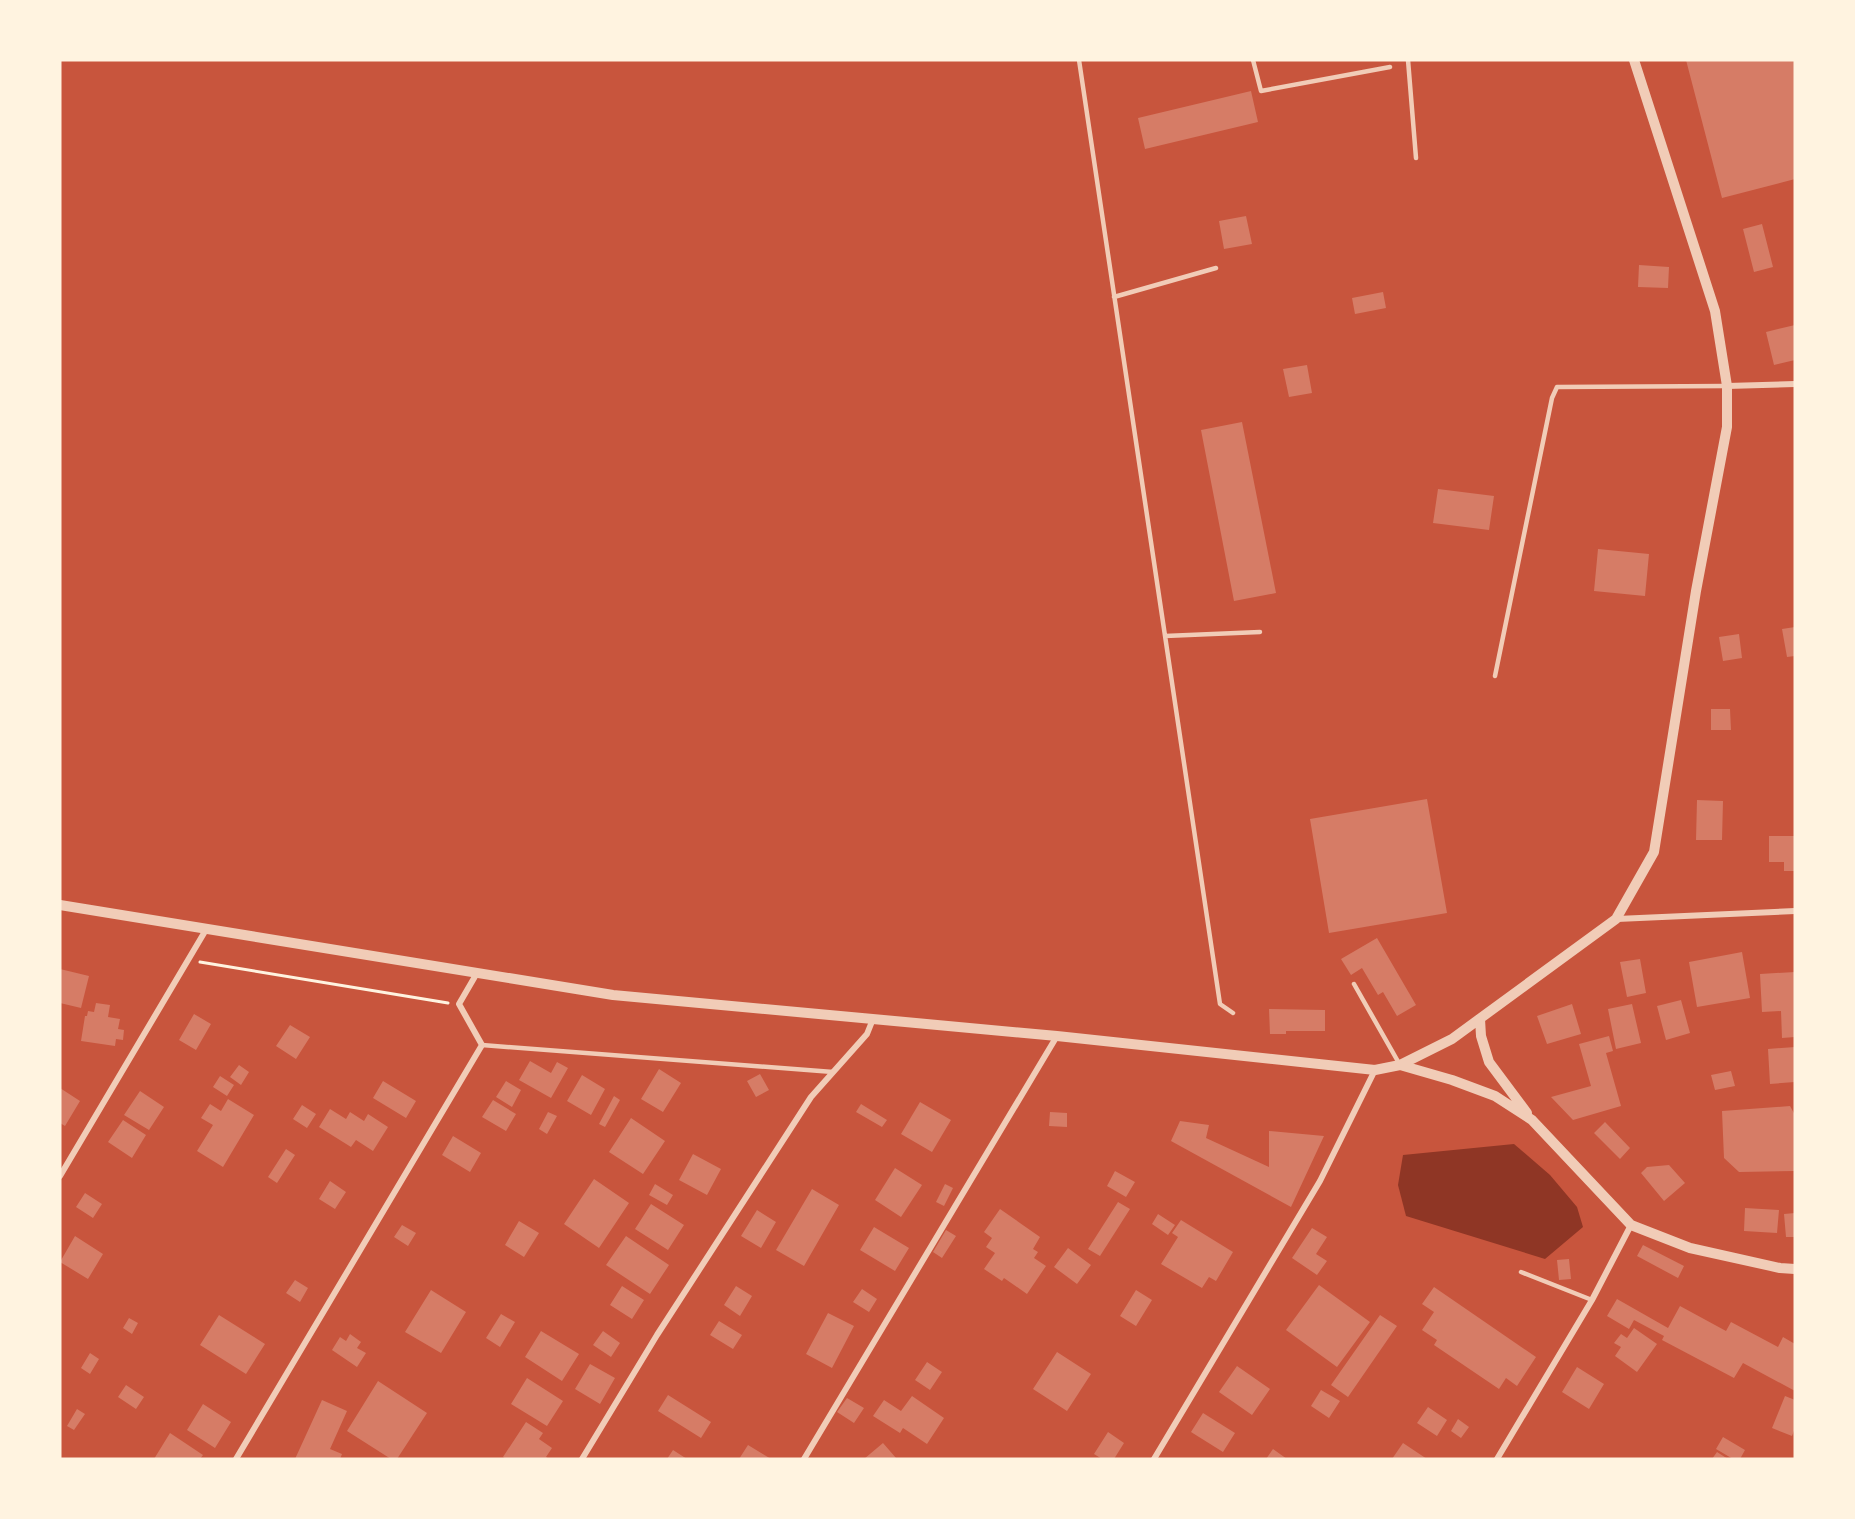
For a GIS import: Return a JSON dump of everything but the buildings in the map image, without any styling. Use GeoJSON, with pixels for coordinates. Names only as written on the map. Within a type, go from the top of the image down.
{"type":"FeatureCollection","features":[{"type":"Feature","properties":{"kind":"street"},"geometry":{"type":"LineString","coordinates":[[60,904],[613,995],[1057,1036],[1376,1070],[1400,1065],[1452,1039],[1616,919],[1654,852],[1696,591],[1727,427],[1727,386],[1715,311],[1634,60]]}},
{"type":"Feature","properties":{"kind":"street"},"geometry":{"type":"LineString","coordinates":[[1727,386],[1795,384]]}},
{"type":"Feature","properties":{"kind":"street"},"geometry":{"type":"LineString","coordinates":[[1616,919],[1795,911]]}},
{"type":"Feature","properties":{"kind":"street"},"geometry":{"type":"LineString","coordinates":[[60,1176],[207,928]]}},
{"type":"Feature","properties":{"kind":"street"},"geometry":{"type":"LineString","coordinates":[[236,1459],[482,1045],[459,1004],[477,973]]}},
{"type":"Feature","properties":{"kind":"street"},"geometry":{"type":"LineString","coordinates":[[582,1459],[657,1335],[811,1097],[867,1034],[873,1019]]}},
{"type":"Feature","properties":{"kind":"street"},"geometry":{"type":"LineString","coordinates":[[1480,1019],[1481,1036],[1489,1062],[1532,1120],[1631,1225],[1690,1248],[1780,1268],[1795,1269]]}},
{"type":"Feature","properties":{"kind":"street"},"geometry":{"type":"LineString","coordinates":[[804,1459],[1057,1036]]}},
{"type":"Feature","properties":{"kind":"street"},"geometry":{"type":"LineString","coordinates":[[1400,1065],[1452,1080],[1495,1096],[1532,1120]]}},
{"type":"Feature","properties":{"kind":"street"},"geometry":{"type":"LineString","coordinates":[[1154,1459],[1320,1181],[1376,1070]]}},
{"type":"Feature","properties":{"kind":"street"},"geometry":{"type":"LineString","coordinates":[[1497,1459],[1592,1300],[1631,1225]]}},
{"type":"Feature","properties":{"kind":"lane"},"geometry":{"type":"LineString","coordinates":[[1078,60],[1220,1004],[1233,1013]]}},
{"type":"Feature","properties":{"kind":"lane"},"geometry":{"type":"LineString","coordinates":[[1253,60],[1261,91],[1390,67]]}},
{"type":"Feature","properties":{"kind":"lane"},"geometry":{"type":"LineString","coordinates":[[1408,60],[1416,158]]}},
{"type":"Feature","properties":{"kind":"lane"},"geometry":{"type":"LineString","coordinates":[[1114,297],[1216,268]]}},
{"type":"Feature","properties":{"kind":"lane"},"geometry":{"type":"LineString","coordinates":[[1495,676],[1552,398],[1557,387],[1727,386]]}},
{"type":"Feature","properties":{"kind":"lane"},"geometry":{"type":"LineString","coordinates":[[1165,636],[1260,632]]}},
{"type":"Feature","properties":{"kind":"lane"},"geometry":{"type":"LineString","coordinates":[[1354,984],[1400,1065]]}},
{"type":"Feature","properties":{"kind":"lane"},"geometry":{"type":"LineString","coordinates":[[482,1045],[834,1072]]}},
{"type":"Feature","properties":{"kind":"lane"},"geometry":{"type":"LineString","coordinates":[[1521,1272],[1592,1300]]}},
{"type":"Feature","properties":{"kind":"path"},"geometry":{"type":"LineString","coordinates":[[189,960],[459,1004]]}},
{"type":"Feature","properties":{"kind":"shaded area"},"geometry":{"type":"Polygon","coordinates":[[[1514,1144],[1550,1175],[1577,1207],[1583,1227],[1545,1259],[1406,1216],[1398,1185],[1403,1155],[1514,1144]]]}}]}
